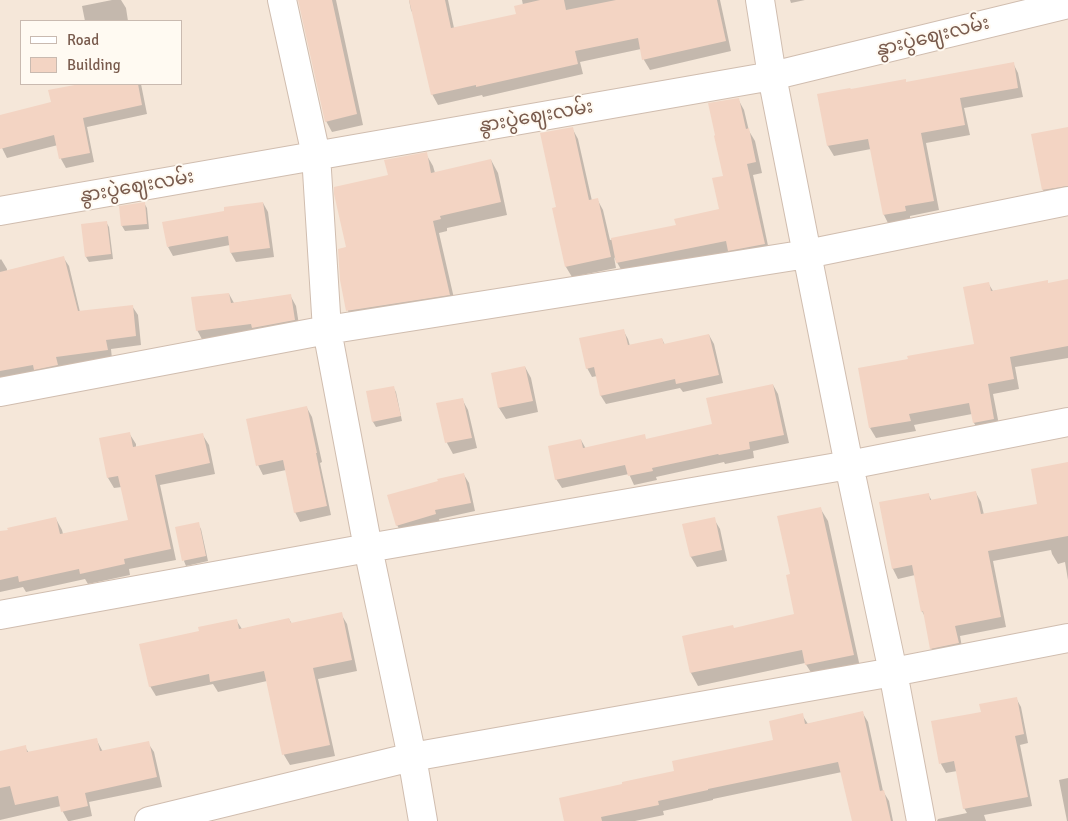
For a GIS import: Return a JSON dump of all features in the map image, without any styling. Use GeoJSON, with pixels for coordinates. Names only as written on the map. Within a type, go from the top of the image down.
{"type":"FeatureCollection","features":[{"type":"Feature","properties":{"kind":"street"},"geometry":{"type":"LineString","coordinates":[[282,0],[316,155],[327,330],[368,548],[412,757],[423,821]]}},
{"type":"Feature","properties":{"kind":"street"},"geometry":{"type":"LineString","coordinates":[[760,0],[772,76],[849,465],[893,672],[921,821]]}},
{"type":"Feature","properties":{"kind":"street","name":"နွားပွဲဈေးလမ်း"},"geometry":{"type":"LineString","coordinates":[[0,211],[772,76],[1068,4]]}},
{"type":"Feature","properties":{"kind":"street"},"geometry":{"type":"LineString","coordinates":[[0,392],[327,330],[807,254],[1068,201]]}},
{"type":"Feature","properties":{"kind":"street"},"geometry":{"type":"LineString","coordinates":[[0,615],[368,548],[849,465],[1068,422]]}},
{"type":"Feature","properties":{"kind":"street"},"geometry":{"type":"LineString","coordinates":[[150,821],[412,757],[893,672],[1068,638]]}},
{"type":"Feature","properties":{"kind":"shaded area"},"geometry":{"type":"Polygon","coordinates":[[[0,0],[1068,0],[1068,821],[0,821],[0,0]]]}},
{"type":"Feature","properties":{"kind":"building"},"geometry":{"type":"Polygon","coordinates":[[[298,0],[332,0],[357,114],[325,122],[298,0]]]}},
{"type":"Feature","properties":{"kind":"building"},"geometry":{"type":"Polygon","coordinates":[[[409,0],[445,0],[451,28],[516,14],[514,6],[540,0],[564,0],[566,10],[616,0],[717,0],[726,41],[642,60],[638,38],[575,51],[578,64],[431,95],[409,0]]]}},
{"type":"Feature","properties":{"kind":"building"},"geometry":{"type":"Polygon","coordinates":[[[1014,62],[1018,88],[960,98],[965,125],[921,133],[934,201],[905,206],[906,211],[883,215],[868,139],[827,146],[817,94],[906,79],[906,82],[1014,62]]]}},
{"type":"Feature","properties":{"kind":"building"},"geometry":{"type":"Polygon","coordinates":[[[75,85],[138,85],[142,105],[83,118],[90,153],[59,159],[54,135],[0,149],[0,115],[51,102],[48,90],[75,85]]]}},
{"type":"Feature","properties":{"kind":"building"},"geometry":{"type":"Polygon","coordinates":[[[739,98],[746,129],[749,128],[756,162],[747,164],[765,244],[728,251],[726,241],[616,263],[611,238],[676,225],[674,219],[719,209],[712,178],[723,176],[708,103],[739,98]]]}},
{"type":"Feature","properties":{"kind":"building"},"geometry":{"type":"Polygon","coordinates":[[[573,127],[589,200],[598,198],[611,257],[565,267],[552,208],[556,207],[540,133],[573,127]]]}},
{"type":"Feature","properties":{"kind":"building"},"geometry":{"type":"Polygon","coordinates":[[[1068,127],[1068,186],[1042,190],[1031,134],[1068,127]]]}},
{"type":"Feature","properties":{"kind":"building"},"geometry":{"type":"Polygon","coordinates":[[[427,152],[431,173],[491,159],[501,202],[440,216],[441,219],[433,221],[450,295],[346,311],[340,280],[338,249],[346,247],[334,187],[388,175],[384,160],[427,152]]]}},
{"type":"Feature","properties":{"kind":"building"},"geometry":{"type":"Polygon","coordinates":[[[145,202],[147,224],[121,226],[119,206],[145,202]]]}},
{"type":"Feature","properties":{"kind":"building"},"geometry":{"type":"Polygon","coordinates":[[[263,202],[270,248],[230,253],[228,236],[167,247],[162,222],[224,211],[224,207],[263,202]]]}},
{"type":"Feature","properties":{"kind":"building"},"geometry":{"type":"Polygon","coordinates":[[[107,221],[111,254],[85,257],[81,224],[107,221]]]}},
{"type":"Feature","properties":{"kind":"building"},"geometry":{"type":"Polygon","coordinates":[[[64,256],[78,311],[133,305],[136,336],[106,340],[108,350],[56,357],[58,365],[34,370],[33,365],[0,371],[0,272],[64,256]]]}},
{"type":"Feature","properties":{"kind":"building"},"geometry":{"type":"Polygon","coordinates":[[[1068,279],[1068,346],[1010,357],[1014,379],[988,384],[994,419],[973,423],[969,403],[909,414],[911,421],[869,428],[858,368],[908,359],[907,356],[974,344],[963,287],[989,282],[991,291],[1048,280],[1048,283],[1068,279]]]}},
{"type":"Feature","properties":{"kind":"building"},"geometry":{"type":"Polygon","coordinates":[[[229,293],[231,303],[291,294],[295,320],[252,328],[251,324],[196,331],[191,297],[229,293]]]}},
{"type":"Feature","properties":{"kind":"building"},"geometry":{"type":"Polygon","coordinates":[[[624,329],[628,345],[662,338],[664,344],[709,334],[719,375],[676,384],[675,379],[600,396],[594,367],[586,369],[579,338],[624,329]]]}},
{"type":"Feature","properties":{"kind":"building"},"geometry":{"type":"Polygon","coordinates":[[[525,366],[533,401],[498,408],[491,373],[525,366]]]}},
{"type":"Feature","properties":{"kind":"building"},"geometry":{"type":"Polygon","coordinates":[[[773,384],[784,435],[749,442],[750,449],[652,468],[653,471],[628,476],[625,465],[555,480],[548,446],[581,439],[583,448],[645,434],[646,439],[712,424],[706,398],[773,384]]]}},
{"type":"Feature","properties":{"kind":"building"},"geometry":{"type":"Polygon","coordinates":[[[394,386],[401,416],[372,422],[366,391],[394,386]]]}},
{"type":"Feature","properties":{"kind":"building"},"geometry":{"type":"Polygon","coordinates":[[[463,398],[472,438],[445,443],[436,403],[463,398]]]}},
{"type":"Feature","properties":{"kind":"building"},"geometry":{"type":"Polygon","coordinates":[[[307,406],[327,506],[294,513],[283,460],[256,466],[246,419],[307,406]]]}},
{"type":"Feature","properties":{"kind":"building"},"geometry":{"type":"Polygon","coordinates":[[[130,432],[133,447],[203,433],[210,463],[155,475],[171,549],[124,559],[125,564],[80,574],[79,569],[19,582],[18,576],[0,580],[0,531],[56,517],[60,534],[128,520],[118,476],[107,478],[99,438],[130,432]]]}},
{"type":"Feature","properties":{"kind":"building"},"geometry":{"type":"Polygon","coordinates":[[[1068,462],[1068,536],[988,551],[1001,617],[955,626],[959,643],[930,649],[912,565],[892,569],[879,502],[929,493],[930,500],[976,491],[981,514],[1037,504],[1031,469],[1068,462]]]}},
{"type":"Feature","properties":{"kind":"building"},"geometry":{"type":"Polygon","coordinates":[[[464,473],[471,503],[435,510],[436,514],[396,526],[387,495],[438,481],[437,479],[464,473]]]}},
{"type":"Feature","properties":{"kind":"building"},"geometry":{"type":"Polygon","coordinates":[[[821,507],[854,655],[805,665],[802,650],[690,673],[682,636],[733,625],[734,628],[794,614],[786,575],[790,574],[777,516],[821,507]]]}},
{"type":"Feature","properties":{"kind":"building"},"geometry":{"type":"Polygon","coordinates":[[[715,517],[722,550],[690,557],[682,524],[715,517]]]}},
{"type":"Feature","properties":{"kind":"building"},"geometry":{"type":"Polygon","coordinates":[[[199,522],[206,556],[182,561],[175,527],[199,522]]]}},
{"type":"Feature","properties":{"kind":"building"},"geometry":{"type":"Polygon","coordinates":[[[342,612],[352,660],[313,668],[330,745],[282,755],[264,671],[210,682],[209,674],[149,687],[139,644],[199,631],[198,627],[237,619],[239,629],[289,618],[291,623],[342,612]]]}},
{"type":"Feature","properties":{"kind":"building"},"geometry":{"type":"Polygon","coordinates":[[[1017,697],[1024,734],[1015,736],[1028,797],[963,809],[954,761],[939,764],[931,721],[981,712],[979,704],[1017,697]]]}},
{"type":"Feature","properties":{"kind":"building"},"geometry":{"type":"Polygon","coordinates":[[[863,711],[880,791],[884,790],[891,821],[852,821],[838,762],[658,801],[659,805],[601,817],[602,821],[564,821],[559,798],[674,771],[672,761],[773,740],[769,721],[803,713],[805,724],[863,711]]]}},
{"type":"Feature","properties":{"kind":"building"},"geometry":{"type":"Polygon","coordinates":[[[97,738],[100,751],[149,741],[157,777],[85,793],[88,806],[61,812],[58,796],[15,805],[10,786],[0,788],[0,751],[26,745],[27,752],[97,738]]]}}]}
